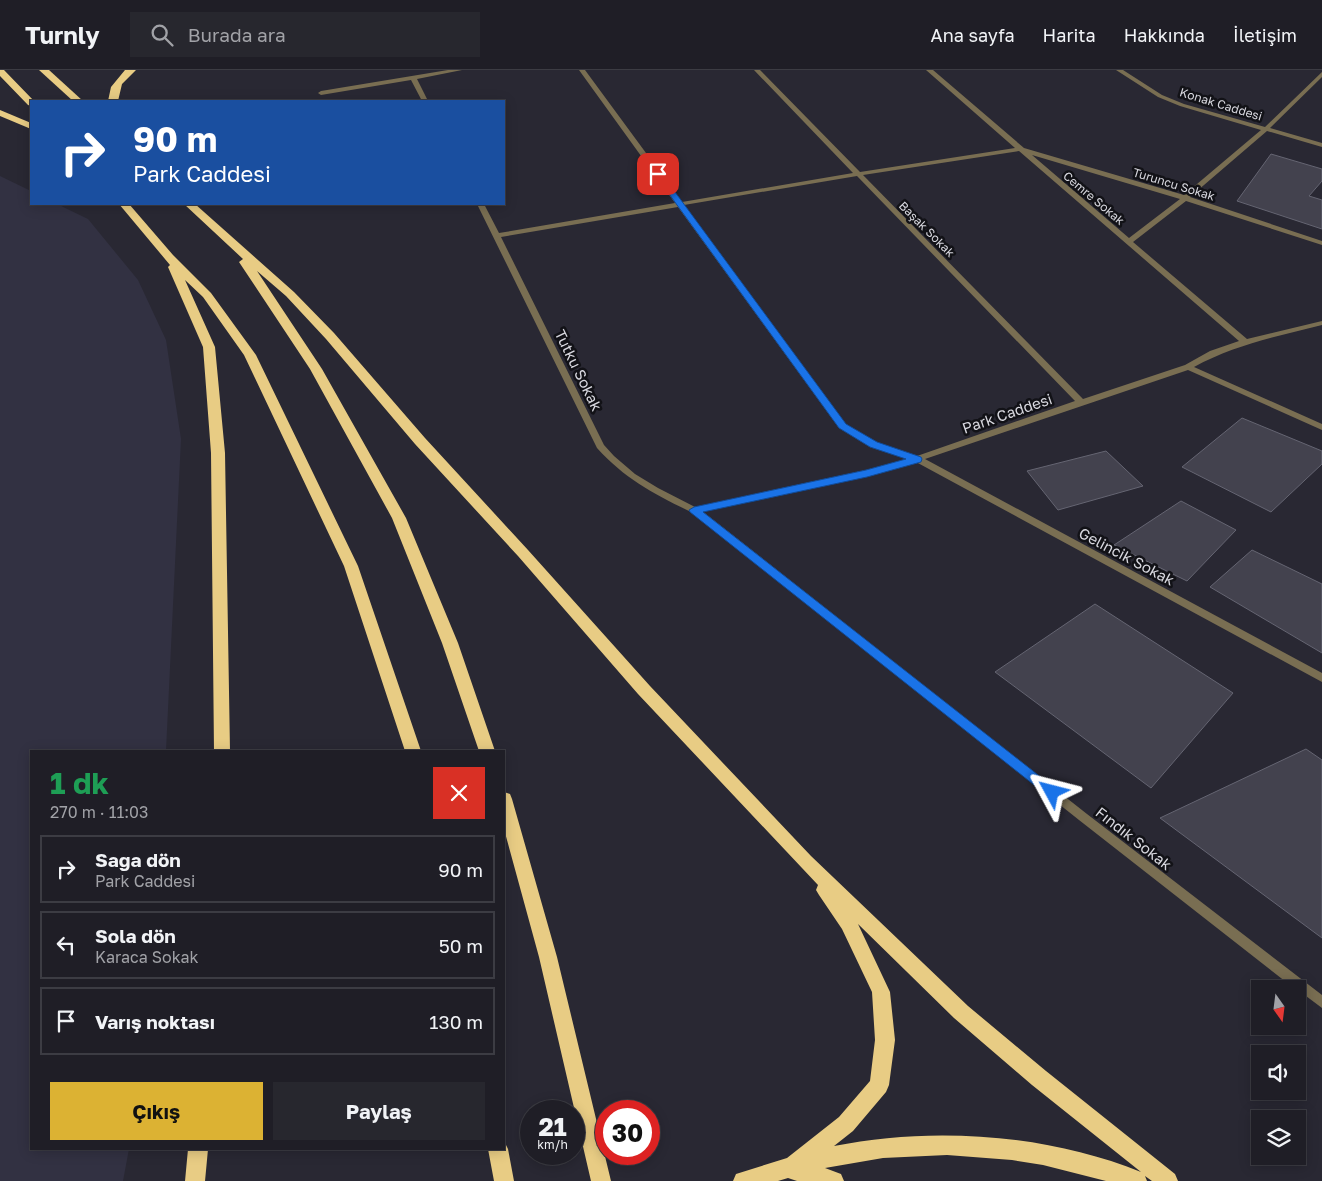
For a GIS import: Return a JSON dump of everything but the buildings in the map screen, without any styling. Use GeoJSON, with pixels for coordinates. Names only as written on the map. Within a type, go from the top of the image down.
{"type":"FeatureCollection","features":[{"type":"Feature","properties":{"kind":"highway"},"geometry":{"type":"LineString","coordinates":[[0,70],[30,102]]}},
{"type":"Feature","properties":{"kind":"highway"},"geometry":{"type":"LineString","coordinates":[[113,100],[118,80],[131,70]]}},
{"type":"Feature","properties":{"kind":"highway"},"geometry":{"type":"LineString","coordinates":[[47,73],[77,100]]}},
{"type":"Feature","properties":{"kind":"highway"},"geometry":{"type":"LineString","coordinates":[[0,113],[30,126]]}},
{"type":"Feature","properties":{"kind":"highway"},"geometry":{"type":"LineString","coordinates":[[125,205],[169,257],[207,295],[250,355],[351,566],[413,750]]}},
{"type":"Feature","properties":{"kind":"highway"},"geometry":{"type":"LineString","coordinates":[[190,205],[290,294],[330,336],[420,442],[644,690],[805,861],[961,1012],[1039,1078],[1168,1181]]}},
{"type":"Feature","properties":{"kind":"highway"},"geometry":{"type":"LineString","coordinates":[[234,246],[316,369],[399,518],[450,644],[487,750]]}},
{"type":"Feature","properties":{"kind":"highway"},"geometry":{"type":"LineString","coordinates":[[169,257],[210,346],[218,453],[222,750]]}},
{"type":"Feature","properties":{"kind":"highway"},"geometry":{"type":"LineString","coordinates":[[505,803],[548,957],[601,1181]]}},
{"type":"Feature","properties":{"kind":"highway"},"geometry":{"type":"LineString","coordinates":[[771,1181],[846,1124],[879,1085],[885,1040],[881,992],[849,924],[805,861]]}},
{"type":"Feature","properties":{"kind":"highway"},"geometry":{"type":"LineString","coordinates":[[743,1181],[789,1168],[881,1148],[926,1145],[984,1146],[1048,1156],[1111,1172],[1136,1181]]}},
{"type":"Feature","properties":{"kind":"highway"},"geometry":{"type":"LineString","coordinates":[[194,1181],[198,1150]]}},
{"type":"Feature","properties":{"kind":"highway"},"geometry":{"type":"LineString","coordinates":[[498,1150],[504,1181]]}},
{"type":"Feature","properties":{"kind":"highway"},"geometry":{"type":"LineString","coordinates":[[789,1168],[834,1181]]}},
{"type":"Feature","properties":{"kind":"street"},"geometry":{"type":"LineString","coordinates":[[321,93],[459,70]]}},
{"type":"Feature","properties":{"kind":"street","name":"Gelincik Sokak"},"geometry":{"type":"LineString","coordinates":[[582,70],[842,426],[873,445],[917,459],[1322,678]]}},
{"type":"Feature","properties":{"kind":"street","name":"Başak Sokak"},"geometry":{"type":"LineString","coordinates":[[757,70],[1081,402]]}},
{"type":"Feature","properties":{"kind":"street","name":"Cemre Sokak"},"geometry":{"type":"LineString","coordinates":[[929,70],[1245,342]]}},
{"type":"Feature","properties":{"kind":"street","name":"Konak Caddesi"},"geometry":{"type":"LineString","coordinates":[[1119,70],[1160,96],[1182,105],[1322,145]]}},
{"type":"Feature","properties":{"kind":"street"},"geometry":{"type":"LineString","coordinates":[[1129,242],[1185,198],[1265,130],[1322,74]]}},
{"type":"Feature","properties":{"kind":"street"},"geometry":{"type":"LineString","coordinates":[[413,77],[424,100]]}},
{"type":"Feature","properties":{"kind":"street"},"geometry":{"type":"LineString","coordinates":[[498,235],[857,174],[1019,149]]}},
{"type":"Feature","properties":{"kind":"street","name":"Turuncu Sokak"},"geometry":{"type":"LineString","coordinates":[[1019,149],[1185,198],[1322,243]]}},
{"type":"Feature","properties":{"kind":"street","name":"Tutku Sokak"},"geometry":{"type":"LineString","coordinates":[[482,205],[498,235],[600,446],[615,464],[638,482],[694,510]]}},
{"type":"Feature","properties":{"kind":"street","name":"Park Caddesi"},"geometry":{"type":"LineString","coordinates":[[694,510],[867,473],[917,459],[1188,367],[1213,353],[1245,342],[1322,323]]}},
{"type":"Feature","properties":{"kind":"street"},"geometry":{"type":"LineString","coordinates":[[1188,367],[1322,427]]}},
{"type":"Feature","properties":{"kind":"street","name":"Fındık Sokak"},"geometry":{"type":"LineString","coordinates":[[694,510],[1075,811],[1322,1002]]}},
{"type":"Feature","properties":{"kind":"shaded area"},"geometry":{"type":"Polygon","coordinates":[[[0,176],[30,191],[30,205],[59,205],[88,219],[138,280],[166,340],[181,439],[166,750],[30,750],[30,1150],[129,1150],[123,1181],[0,1181],[0,176]]]}},
{"type":"Feature","properties":{"kind":"route"},"geometry":{"type":"LineString","coordinates":[[658,174],[842,426],[873,445],[917,459],[867,473],[694,510],[1052,792]]}}]}
